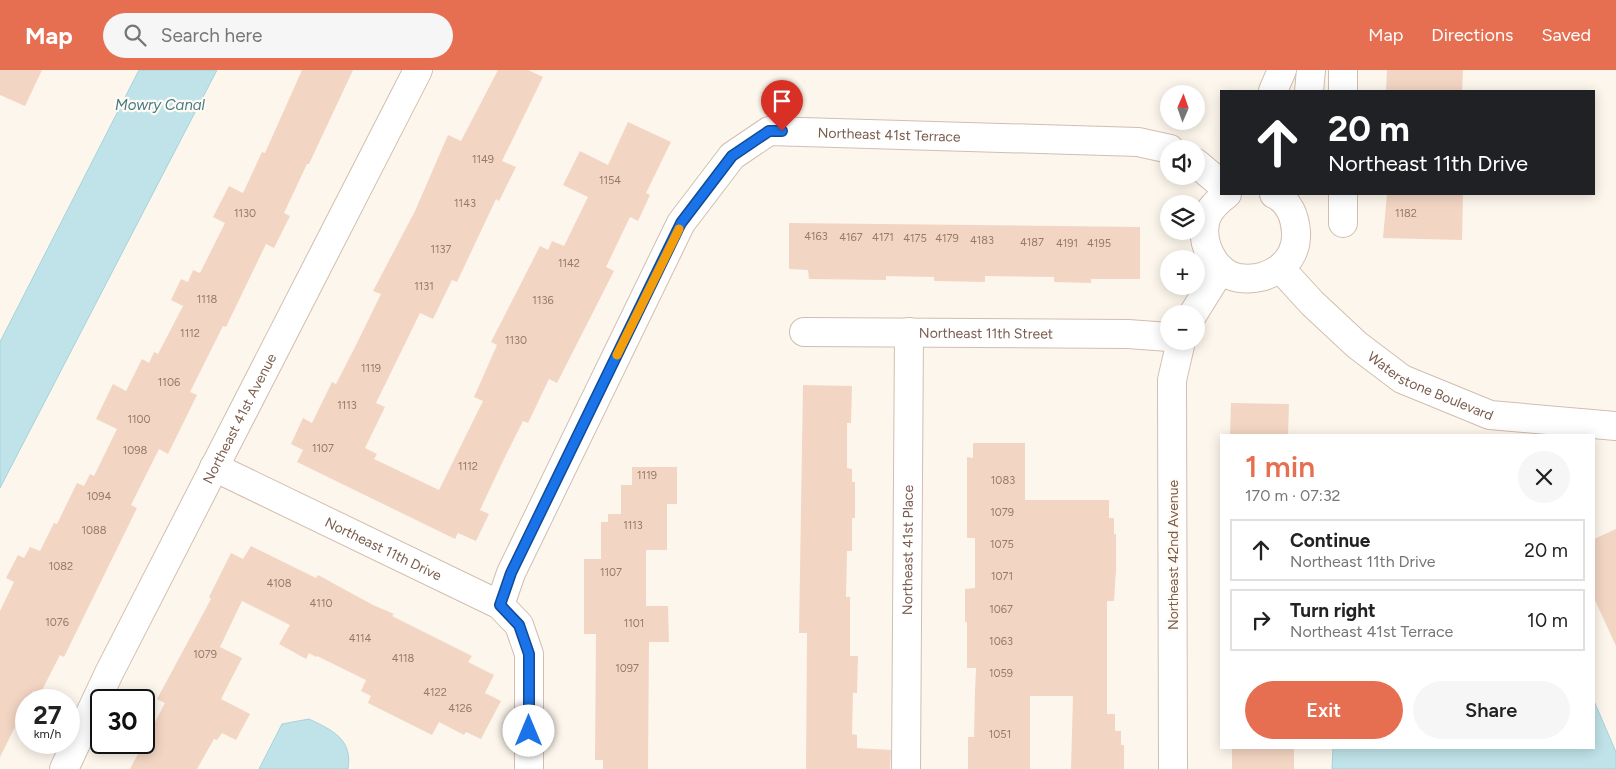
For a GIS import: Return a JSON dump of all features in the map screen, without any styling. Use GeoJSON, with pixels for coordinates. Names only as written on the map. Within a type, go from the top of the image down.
{"type":"FeatureCollection","features":[{"type":"Feature","properties":{"kind":"street","name":"Northeast 41st Avenue"},"geometry":{"type":"LineString","coordinates":[[64,769],[109,673],[418,70]]}},
{"type":"Feature","properties":{"kind":"street"},"geometry":{"type":"LineString","coordinates":[[1273,90],[1282,70]]}},
{"type":"Feature","properties":{"kind":"street"},"geometry":{"type":"LineString","coordinates":[[1309,90],[1311,70]]}},
{"type":"Feature","properties":{"kind":"street"},"geometry":{"type":"LineString","coordinates":[[1343,70],[1343,90]]}},
{"type":"Feature","properties":{"kind":"street","name":"Northeast 41st Terrace"},"geometry":{"type":"LineString","coordinates":[[500,605],[511,573],[681,223],[732,156],[769,131],[1138,142],[1160,147]]}},
{"type":"Feature","properties":{"kind":"street"},"geometry":{"type":"LineString","coordinates":[[1205,171],[1220,183]]}},
{"type":"Feature","properties":{"kind":"street"},"geometry":{"type":"LineString","coordinates":[[1226,195],[1216,202],[1207,217],[1204,234],[1208,252],[1220,269],[1238,278],[1271,275],[1289,259],[1296,241],[1296,221],[1290,208],[1275,195]]}},
{"type":"Feature","properties":{"kind":"street"},"geometry":{"type":"LineString","coordinates":[[1342,223],[1343,195]]}},
{"type":"Feature","properties":{"kind":"street","name":"Waterstone Boulevard"},"geometry":{"type":"LineString","coordinates":[[1280,268],[1312,303],[1357,345],[1402,379],[1490,415],[1616,426]]}},
{"type":"Feature","properties":{"kind":"street"},"geometry":{"type":"LineString","coordinates":[[1198,305],[1220,269]]}},
{"type":"Feature","properties":{"kind":"street","name":"Northeast 11th Street"},"geometry":{"type":"LineString","coordinates":[[804,332],[1128,334],[1160,336]]}},
{"type":"Feature","properties":{"kind":"street","name":"Northeast 41st Place"},"geometry":{"type":"LineString","coordinates":[[906,769],[909,332]]}},
{"type":"Feature","properties":{"kind":"street","name":"Northeast 42nd Avenue"},"geometry":{"type":"LineString","coordinates":[[1173,769],[1172,380],[1178,350]]}},
{"type":"Feature","properties":{"kind":"street","name":"Northeast 11th Drive"},"geometry":{"type":"LineString","coordinates":[[214,467],[500,605],[519,625],[529,654],[529,769]]}},
{"type":"Feature","properties":{"kind":"water","name":"Mowry Canal"},"geometry":{"type":"Polygon","coordinates":[[[139,70],[217,70],[0,488],[0,342],[139,70]]]}},
{"type":"Feature","properties":{"kind":"water"},"geometry":{"type":"Polygon","coordinates":[[[1595,703],[1616,752],[1616,769],[1332,769],[1333,749],[1595,749],[1595,703]]]}},
{"type":"Feature","properties":{"kind":"water"},"geometry":{"type":"Polygon","coordinates":[[[309,719],[326,727],[344,743],[349,759],[348,769],[259,769],[282,724],[309,719]]]}},
{"type":"Feature","properties":{"kind":"building"},"geometry":{"type":"Polygon","coordinates":[[[0,70],[42,70],[25,106],[0,95],[0,70]]]}},
{"type":"Feature","properties":{"kind":"building"},"geometry":{"type":"Polygon","coordinates":[[[302,70],[353,70],[284,213],[290,216],[274,248],[266,244],[226,327],[223,326],[190,392],[197,395],[168,454],[159,449],[131,505],[137,508],[64,657],[60,655],[43,689],[15,689],[15,727],[0,757],[0,611],[14,582],[6,578],[18,555],[24,558],[30,547],[40,551],[54,523],[57,524],[77,483],[84,486],[90,474],[94,476],[117,429],[96,419],[113,384],[126,391],[142,359],[149,363],[154,352],[158,354],[183,306],[171,300],[181,279],[188,282],[193,270],[200,273],[225,223],[213,217],[229,186],[243,193],[262,152],[265,153],[302,70]]]}},
{"type":"Feature","properties":{"kind":"building"},"geometry":{"type":"Polygon","coordinates":[[[498,70],[528,70],[543,77],[502,161],[516,167],[499,201],[496,199],[457,282],[452,280],[433,319],[420,313],[376,403],[385,407],[365,448],[377,454],[374,459],[439,490],[483,401],[474,397],[497,345],[491,342],[540,246],[548,250],[552,241],[564,246],[588,197],[563,185],[580,151],[608,165],[628,122],[671,142],[646,193],[650,195],[638,221],[630,217],[606,267],[614,271],[557,383],[549,379],[528,423],[523,421],[503,461],[480,510],[489,514],[476,541],[458,533],[455,539],[297,462],[303,450],[291,444],[303,418],[312,423],[332,382],[336,384],[357,343],[381,294],[373,291],[415,211],[448,135],[461,141],[498,70]]]}},
{"type":"Feature","properties":{"kind":"building"},"geometry":{"type":"Polygon","coordinates":[[[1387,70],[1463,70],[1462,90],[1386,90],[1387,70]]]}},
{"type":"Feature","properties":{"kind":"building"},"geometry":{"type":"Polygon","coordinates":[[[1387,195],[1463,195],[1462,240],[1383,238],[1387,195]]]}},
{"type":"Feature","properties":{"kind":"building"},"geometry":{"type":"Polygon","coordinates":[[[789,223],[1140,227],[1140,279],[1091,279],[1091,283],[1054,282],[1054,277],[985,276],[985,282],[934,281],[934,277],[886,276],[886,280],[809,279],[808,270],[789,269],[789,223]]]}},
{"type":"Feature","properties":{"kind":"building"},"geometry":{"type":"Polygon","coordinates":[[[803,385],[852,386],[851,423],[847,423],[847,468],[852,469],[852,482],[855,482],[855,518],[852,518],[852,551],[847,551],[846,597],[850,597],[850,656],[858,656],[857,693],[853,693],[852,734],[857,735],[857,748],[891,750],[890,769],[806,769],[807,633],[799,633],[803,385]]]}},
{"type":"Feature","properties":{"kind":"building"},"geometry":{"type":"Polygon","coordinates":[[[1231,403],[1289,404],[1288,434],[1230,434],[1231,403]]]}},
{"type":"Feature","properties":{"kind":"building"},"geometry":{"type":"Polygon","coordinates":[[[973,443],[1025,443],[1025,500],[1109,500],[1109,518],[1114,518],[1114,534],[1116,534],[1116,570],[1114,601],[1107,601],[1107,714],[1115,714],[1115,731],[1121,731],[1121,745],[1124,745],[1124,769],[1071,769],[1073,696],[1030,696],[1030,769],[968,769],[968,737],[974,737],[976,668],[967,668],[967,622],[965,622],[965,589],[975,588],[975,538],[967,538],[967,457],[973,458],[973,443]]]}},
{"type":"Feature","properties":{"kind":"building"},"geometry":{"type":"Polygon","coordinates":[[[632,467],[677,467],[677,504],[667,504],[667,550],[646,550],[646,606],[668,606],[669,642],[649,642],[648,769],[603,769],[603,760],[595,760],[596,634],[584,634],[584,559],[601,559],[601,522],[608,522],[608,514],[621,514],[621,485],[632,485],[632,467]]]}},
{"type":"Feature","properties":{"kind":"building"},"geometry":{"type":"Polygon","coordinates":[[[1616,529],[1616,646],[1595,600],[1595,539],[1616,529]]]}},
{"type":"Feature","properties":{"kind":"building"},"geometry":{"type":"Polygon","coordinates":[[[251,546],[316,578],[318,575],[373,605],[394,614],[392,616],[472,656],[468,662],[494,675],[485,693],[501,701],[481,739],[466,732],[464,735],[439,722],[432,735],[368,703],[371,696],[361,691],[366,680],[309,653],[306,659],[279,644],[290,625],[242,601],[220,647],[242,658],[221,699],[250,714],[236,740],[222,733],[217,740],[214,739],[197,769],[130,769],[138,754],[155,754],[155,722],[165,703],[157,699],[211,599],[209,597],[231,553],[243,559],[251,546]]]}},
{"type":"Feature","properties":{"kind":"building"},"geometry":{"type":"Polygon","coordinates":[[[1232,749],[1294,749],[1294,769],[1232,769],[1232,749]]]}},
{"type":"Feature","properties":{"kind":"slow traffic"},"geometry":{"type":"LineString","coordinates":[[617,355],[679,229]]}},
{"type":"Feature","properties":{"kind":"route"},"geometry":{"type":"LineString","coordinates":[[529,731],[529,654],[519,625],[500,605],[511,573],[681,223],[732,156],[769,131],[782,131]]}}]}
